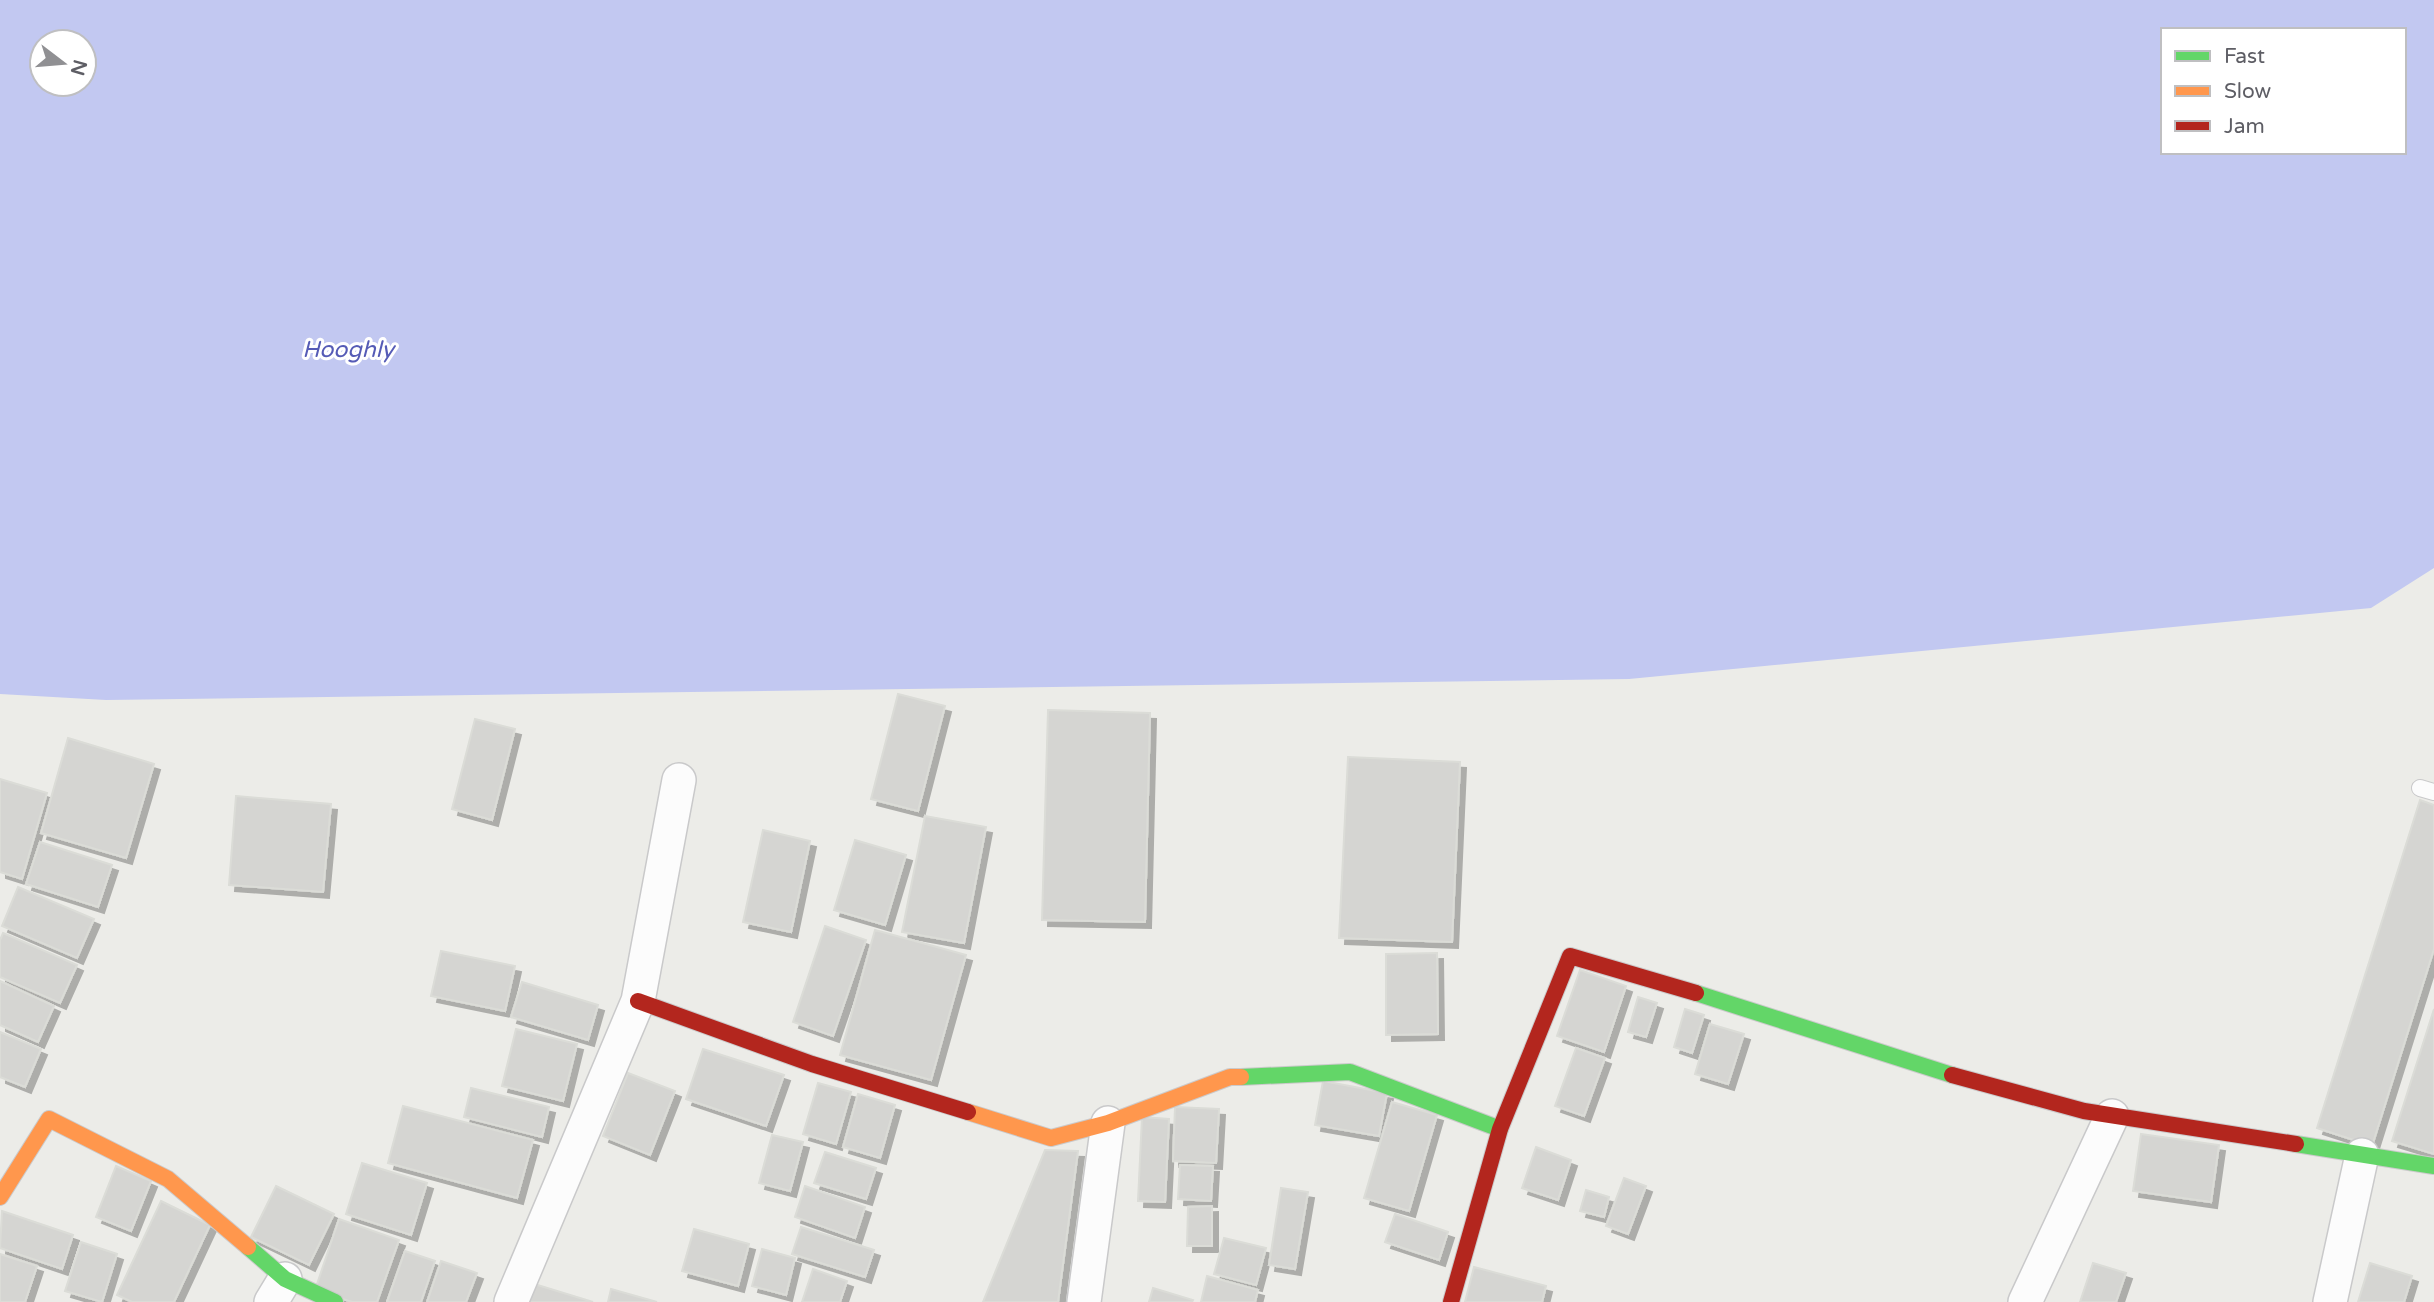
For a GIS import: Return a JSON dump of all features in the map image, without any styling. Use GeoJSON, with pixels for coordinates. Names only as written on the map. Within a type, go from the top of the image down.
{"type":"FeatureCollection","features":[{"type":"Feature","properties":{"kind":"street"},"geometry":{"type":"LineString","coordinates":[[511,1302],[638,1001],[679,780]]}},
{"type":"Feature","properties":{"kind":"street"},"geometry":{"type":"LineString","coordinates":[[1451,1302],[1500,1129],[1570,956],[1721,1000],[1902,1061],[2084,1111],[2434,1166]]}},
{"type":"Feature","properties":{"kind":"street"},"geometry":{"type":"LineString","coordinates":[[638,1001],[813,1064],[1051,1138],[1108,1123],[1230,1077],[1350,1072],[1500,1129]]}},
{"type":"Feature","properties":{"kind":"street"},"geometry":{"type":"LineString","coordinates":[[2025,1302],[2112,1116]]}},
{"type":"Feature","properties":{"kind":"street"},"geometry":{"type":"LineString","coordinates":[[0,1197],[49,1119],[168,1179],[278,1291],[335,1302]]}},
{"type":"Feature","properties":{"kind":"street"},"geometry":{"type":"LineString","coordinates":[[1084,1302],[1108,1123]]}},
{"type":"Feature","properties":{"kind":"street"},"geometry":{"type":"LineString","coordinates":[[2330,1302],[2362,1155]]}},
{"type":"Feature","properties":{"kind":"water","name":"Hooghly"},"geometry":{"type":"Polygon","coordinates":[[[0,0],[2434,0],[2434,568],[2371,608],[1629,679],[106,700],[0,694],[0,0]]]}},
{"type":"Feature","properties":{"kind":"building"},"geometry":{"type":"Polygon","coordinates":[[[898,694],[945,706],[918,811],[871,799],[898,694]]]}},
{"type":"Feature","properties":{"kind":"building"},"geometry":{"type":"Polygon","coordinates":[[[1048,710],[1150,713],[1145,922],[1042,920],[1048,710]]]}},
{"type":"Feature","properties":{"kind":"building"},"geometry":{"type":"Polygon","coordinates":[[[475,719],[515,729],[492,820],[452,809],[475,719]]]}},
{"type":"Feature","properties":{"kind":"building"},"geometry":{"type":"Polygon","coordinates":[[[68,738],[154,764],[126,858],[41,833],[68,738]]]}},
{"type":"Feature","properties":{"kind":"building"},"geometry":{"type":"Polygon","coordinates":[[[1348,757],[1460,762],[1452,942],[1339,938],[1348,757]]]}},
{"type":"Feature","properties":{"kind":"building"},"geometry":{"type":"Polygon","coordinates":[[[0,779],[47,793],[22,879],[0,872],[0,779]]]}},
{"type":"Feature","properties":{"kind":"building"},"geometry":{"type":"Polygon","coordinates":[[[236,796],[331,804],[323,892],[229,885],[236,796]]]}},
{"type":"Feature","properties":{"kind":"building"},"geometry":{"type":"Polygon","coordinates":[[[2420,800],[2434,805],[2434,949],[2372,1146],[2317,1128],[2420,800]]]}},
{"type":"Feature","properties":{"kind":"building"},"geometry":{"type":"Polygon","coordinates":[[[925,816],[986,827],[964,943],[902,932],[925,816]]]}},
{"type":"Feature","properties":{"kind":"building"},"geometry":{"type":"Polygon","coordinates":[[[763,830],[810,841],[791,932],[743,922],[763,830]]]}},
{"type":"Feature","properties":{"kind":"building"},"geometry":{"type":"Polygon","coordinates":[[[855,840],[906,855],[885,925],[834,910],[855,840]]]}},
{"type":"Feature","properties":{"kind":"building"},"geometry":{"type":"Polygon","coordinates":[[[40,842],[112,865],[98,907],[26,884],[40,842]]]}},
{"type":"Feature","properties":{"kind":"building"},"geometry":{"type":"Polygon","coordinates":[[[18,887],[94,919],[77,958],[2,926],[18,887]]]}},
{"type":"Feature","properties":{"kind":"building"},"geometry":{"type":"Polygon","coordinates":[[[825,926],[866,940],[833,1036],[793,1022],[825,926]]]}},
{"type":"Feature","properties":{"kind":"building"},"geometry":{"type":"Polygon","coordinates":[[[875,930],[966,955],[931,1080],[840,1055],[875,930]]]}},
{"type":"Feature","properties":{"kind":"building"},"geometry":{"type":"Polygon","coordinates":[[[3,933],[77,965],[60,1003],[0,977],[0,940],[3,933]]]}},
{"type":"Feature","properties":{"kind":"building"},"geometry":{"type":"Polygon","coordinates":[[[441,951],[515,966],[505,1011],[431,996],[441,951]]]}},
{"type":"Feature","properties":{"kind":"building"},"geometry":{"type":"Polygon","coordinates":[[[1437,953],[1438,1034],[1386,1035],[1386,954],[1437,953]]]}},
{"type":"Feature","properties":{"kind":"building"},"geometry":{"type":"Polygon","coordinates":[[[1580,970],[1626,986],[1604,1052],[1557,1036],[1580,970]]]}},
{"type":"Feature","properties":{"kind":"building"},"geometry":{"type":"Polygon","coordinates":[[[0,981],[54,1006],[38,1042],[0,1025],[0,981]]]}},
{"type":"Feature","properties":{"kind":"building"},"geometry":{"type":"Polygon","coordinates":[[[522,982],[598,1005],[588,1040],[511,1017],[522,982]]]}},
{"type":"Feature","properties":{"kind":"building"},"geometry":{"type":"Polygon","coordinates":[[[1638,997],[1657,1003],[1646,1037],[1628,1032],[1638,997]]]}},
{"type":"Feature","properties":{"kind":"building"},"geometry":{"type":"Polygon","coordinates":[[[1685,1009],[1704,1015],[1692,1053],[1674,1047],[1685,1009]]]}},
{"type":"Feature","properties":{"kind":"building"},"geometry":{"type":"Polygon","coordinates":[[[2434,1009],[2434,1154],[2392,1141],[2434,1009]]]}},
{"type":"Feature","properties":{"kind":"building"},"geometry":{"type":"Polygon","coordinates":[[[1710,1024],[1744,1034],[1728,1084],[1695,1074],[1710,1024]]]}},
{"type":"Feature","properties":{"kind":"building"},"geometry":{"type":"Polygon","coordinates":[[[516,1029],[577,1044],[563,1101],[502,1086],[516,1029]]]}},
{"type":"Feature","properties":{"kind":"building"},"geometry":{"type":"Polygon","coordinates":[[[0,1032],[41,1049],[25,1087],[0,1077],[0,1032]]]}},
{"type":"Feature","properties":{"kind":"building"},"geometry":{"type":"Polygon","coordinates":[[[1576,1048],[1605,1058],[1584,1116],[1555,1106],[1576,1048]]]}},
{"type":"Feature","properties":{"kind":"building"},"geometry":{"type":"Polygon","coordinates":[[[703,1049],[784,1075],[766,1126],[686,1099],[703,1049]]]}},
{"type":"Feature","properties":{"kind":"building"},"geometry":{"type":"Polygon","coordinates":[[[628,1073],[675,1091],[650,1155],[603,1136],[628,1073]]]}},
{"type":"Feature","properties":{"kind":"building"},"geometry":{"type":"Polygon","coordinates":[[[1323,1081],[1387,1093],[1379,1136],[1315,1125],[1323,1081]]]}},
{"type":"Feature","properties":{"kind":"building"},"geometry":{"type":"Polygon","coordinates":[[[818,1083],[851,1092],[836,1144],[803,1134],[818,1083]]]}},
{"type":"Feature","properties":{"kind":"building"},"geometry":{"type":"Polygon","coordinates":[[[471,1088],[549,1107],[542,1137],[464,1117],[471,1088]]]}},
{"type":"Feature","properties":{"kind":"building"},"geometry":{"type":"Polygon","coordinates":[[[858,1094],[895,1105],[880,1158],[843,1147],[858,1094]]]}},
{"type":"Feature","properties":{"kind":"building"},"geometry":{"type":"Polygon","coordinates":[[[1392,1102],[1437,1115],[1409,1211],[1364,1198],[1392,1102]]]}},
{"type":"Feature","properties":{"kind":"building"},"geometry":{"type":"Polygon","coordinates":[[[403,1106],[533,1140],[517,1198],[388,1163],[403,1106]]]}},
{"type":"Feature","properties":{"kind":"building"},"geometry":{"type":"Polygon","coordinates":[[[1175,1107],[1219,1109],[1216,1163],[1173,1161],[1175,1107]]]}},
{"type":"Feature","properties":{"kind":"building"},"geometry":{"type":"Polygon","coordinates":[[[1142,1117],[1169,1119],[1165,1202],[1138,1201],[1142,1117]]]}},
{"type":"Feature","properties":{"kind":"building"},"geometry":{"type":"Polygon","coordinates":[[[2141,1134],[2219,1145],[2211,1202],[2133,1191],[2141,1134]]]}},
{"type":"Feature","properties":{"kind":"building"},"geometry":{"type":"Polygon","coordinates":[[[772,1135],[803,1142],[790,1191],[759,1183],[772,1135]]]}},
{"type":"Feature","properties":{"kind":"building"},"geometry":{"type":"Polygon","coordinates":[[[1536,1147],[1571,1160],[1558,1200],[1522,1188],[1536,1147]]]}},
{"type":"Feature","properties":{"kind":"building"},"geometry":{"type":"Polygon","coordinates":[[[1045,1150],[1078,1151],[1058,1302],[983,1302],[1045,1150]]]}},
{"type":"Feature","properties":{"kind":"building"},"geometry":{"type":"Polygon","coordinates":[[[825,1152],[876,1168],[866,1199],[814,1183],[825,1152]]]}},
{"type":"Feature","properties":{"kind":"building"},"geometry":{"type":"Polygon","coordinates":[[[362,1163],[427,1183],[411,1235],[346,1214],[362,1163]]]}},
{"type":"Feature","properties":{"kind":"building"},"geometry":{"type":"Polygon","coordinates":[[[1180,1165],[1213,1166],[1211,1201],[1178,1199],[1180,1165]]]}},
{"type":"Feature","properties":{"kind":"building"},"geometry":{"type":"Polygon","coordinates":[[[116,1166],[151,1181],[131,1231],[96,1217],[116,1166]]]}},
{"type":"Feature","properties":{"kind":"building"},"geometry":{"type":"Polygon","coordinates":[[[1624,1178],[1646,1186],[1628,1234],[1606,1226],[1624,1178]]]}},
{"type":"Feature","properties":{"kind":"building"},"geometry":{"type":"Polygon","coordinates":[[[276,1186],[334,1214],[309,1265],[251,1237],[276,1186]]]}},
{"type":"Feature","properties":{"kind":"building"},"geometry":{"type":"Polygon","coordinates":[[[805,1186],[865,1207],[855,1238],[795,1217],[805,1186]]]}},
{"type":"Feature","properties":{"kind":"building"},"geometry":{"type":"Polygon","coordinates":[[[1281,1188],[1308,1192],[1295,1269],[1269,1265],[1281,1188]]]}},
{"type":"Feature","properties":{"kind":"building"},"geometry":{"type":"Polygon","coordinates":[[[1586,1190],[1609,1197],[1604,1217],[1580,1211],[1586,1190]]]}},
{"type":"Feature","properties":{"kind":"building"},"geometry":{"type":"Polygon","coordinates":[[[161,1201],[210,1225],[174,1302],[132,1302],[117,1295],[161,1201]]]}},
{"type":"Feature","properties":{"kind":"building"},"geometry":{"type":"Polygon","coordinates":[[[1212,1206],[1212,1246],[1187,1246],[1188,1207],[1212,1206]]]}},
{"type":"Feature","properties":{"kind":"building"},"geometry":{"type":"Polygon","coordinates":[[[2,1211],[73,1235],[62,1269],[0,1248],[2,1211]]]}},
{"type":"Feature","properties":{"kind":"building"},"geometry":{"type":"Polygon","coordinates":[[[1395,1214],[1448,1232],[1439,1260],[1385,1242],[1395,1214]]]}},
{"type":"Feature","properties":{"kind":"building"},"geometry":{"type":"Polygon","coordinates":[[[339,1219],[399,1240],[377,1302],[352,1302],[315,1290],[339,1219]]]}},
{"type":"Feature","properties":{"kind":"building"},"geometry":{"type":"Polygon","coordinates":[[[801,1227],[874,1250],[865,1277],[792,1254],[801,1227]]]}},
{"type":"Feature","properties":{"kind":"building"},"geometry":{"type":"Polygon","coordinates":[[[694,1229],[749,1244],[738,1286],[682,1271],[694,1229]]]}},
{"type":"Feature","properties":{"kind":"building"},"geometry":{"type":"Polygon","coordinates":[[[1224,1238],[1266,1248],[1256,1285],[1214,1274],[1224,1238]]]}},
{"type":"Feature","properties":{"kind":"building"},"geometry":{"type":"Polygon","coordinates":[[[81,1242],[117,1254],[102,1302],[65,1291],[81,1242]]]}},
{"type":"Feature","properties":{"kind":"building"},"geometry":{"type":"Polygon","coordinates":[[[762,1249],[795,1258],[786,1295],[752,1286],[762,1249]]]}},
{"type":"Feature","properties":{"kind":"building"},"geometry":{"type":"Polygon","coordinates":[[[405,1251],[435,1261],[421,1302],[387,1302],[405,1251]]]}},
{"type":"Feature","properties":{"kind":"building"},"geometry":{"type":"Polygon","coordinates":[[[0,1254],[37,1266],[25,1302],[0,1302],[0,1254]]]}},
{"type":"Feature","properties":{"kind":"building"},"geometry":{"type":"Polygon","coordinates":[[[441,1261],[477,1273],[466,1302],[427,1302],[441,1261]]]}},
{"type":"Feature","properties":{"kind":"building"},"geometry":{"type":"Polygon","coordinates":[[[2093,1263],[2126,1273],[2116,1302],[2080,1302],[2093,1263]]]}},
{"type":"Feature","properties":{"kind":"building"},"geometry":{"type":"Polygon","coordinates":[[[2370,1263],[2412,1276],[2404,1302],[2358,1302],[2370,1263]]]}},
{"type":"Feature","properties":{"kind":"building"},"geometry":{"type":"Polygon","coordinates":[[[1474,1267],[1546,1286],[1542,1302],[1465,1302],[1474,1267]]]}},
{"type":"Feature","properties":{"kind":"building"},"geometry":{"type":"Polygon","coordinates":[[[813,1269],[847,1281],[840,1302],[802,1302],[813,1269]]]}},
{"type":"Feature","properties":{"kind":"building"},"geometry":{"type":"Polygon","coordinates":[[[1207,1276],[1258,1290],[1255,1302],[1201,1302],[1207,1276]]]}},
{"type":"Feature","properties":{"kind":"building"},"geometry":{"type":"Polygon","coordinates":[[[531,1283],[593,1302],[525,1302],[531,1283]]]}},
{"type":"Feature","properties":{"kind":"building"},"geometry":{"type":"Polygon","coordinates":[[[1153,1288],[1193,1300],[1149,1302],[1153,1288]]]}},
{"type":"Feature","properties":{"kind":"building"},"geometry":{"type":"Polygon","coordinates":[[[611,1289],[657,1302],[608,1302],[611,1289]]]}},
{"type":"Feature","properties":{"kind":"traffic: fast"},"geometry":{"type":"LineString","coordinates":[[1696,993],[1952,1075]]}},
{"type":"Feature","properties":{"kind":"traffic: fast"},"geometry":{"type":"LineString","coordinates":[[1241,1077],[1350,1072],[1500,1129]]}},
{"type":"Feature","properties":{"kind":"traffic: fast"},"geometry":{"type":"LineString","coordinates":[[2296,1144],[2434,1166]]}},
{"type":"Feature","properties":{"kind":"traffic: fast"},"geometry":{"type":"LineString","coordinates":[[248,1247],[285,1279],[335,1302]]}},
{"type":"Feature","properties":{"kind":"traffic: slow"},"geometry":{"type":"LineString","coordinates":[[968,1112],[1051,1138],[1108,1123],[1230,1077],[1241,1077]]}},
{"type":"Feature","properties":{"kind":"traffic: slow"},"geometry":{"type":"LineString","coordinates":[[0,1197],[49,1119],[168,1179],[248,1247]]}},
{"type":"Feature","properties":{"kind":"traffic: jam"},"geometry":{"type":"LineString","coordinates":[[1451,1302],[1500,1129],[1570,956],[1696,993]]}},
{"type":"Feature","properties":{"kind":"traffic: jam"},"geometry":{"type":"LineString","coordinates":[[638,1001],[812,1064],[968,1112]]}},
{"type":"Feature","properties":{"kind":"traffic: jam"},"geometry":{"type":"LineString","coordinates":[[1952,1075],[2084,1111],[2296,1144]]}}]}
